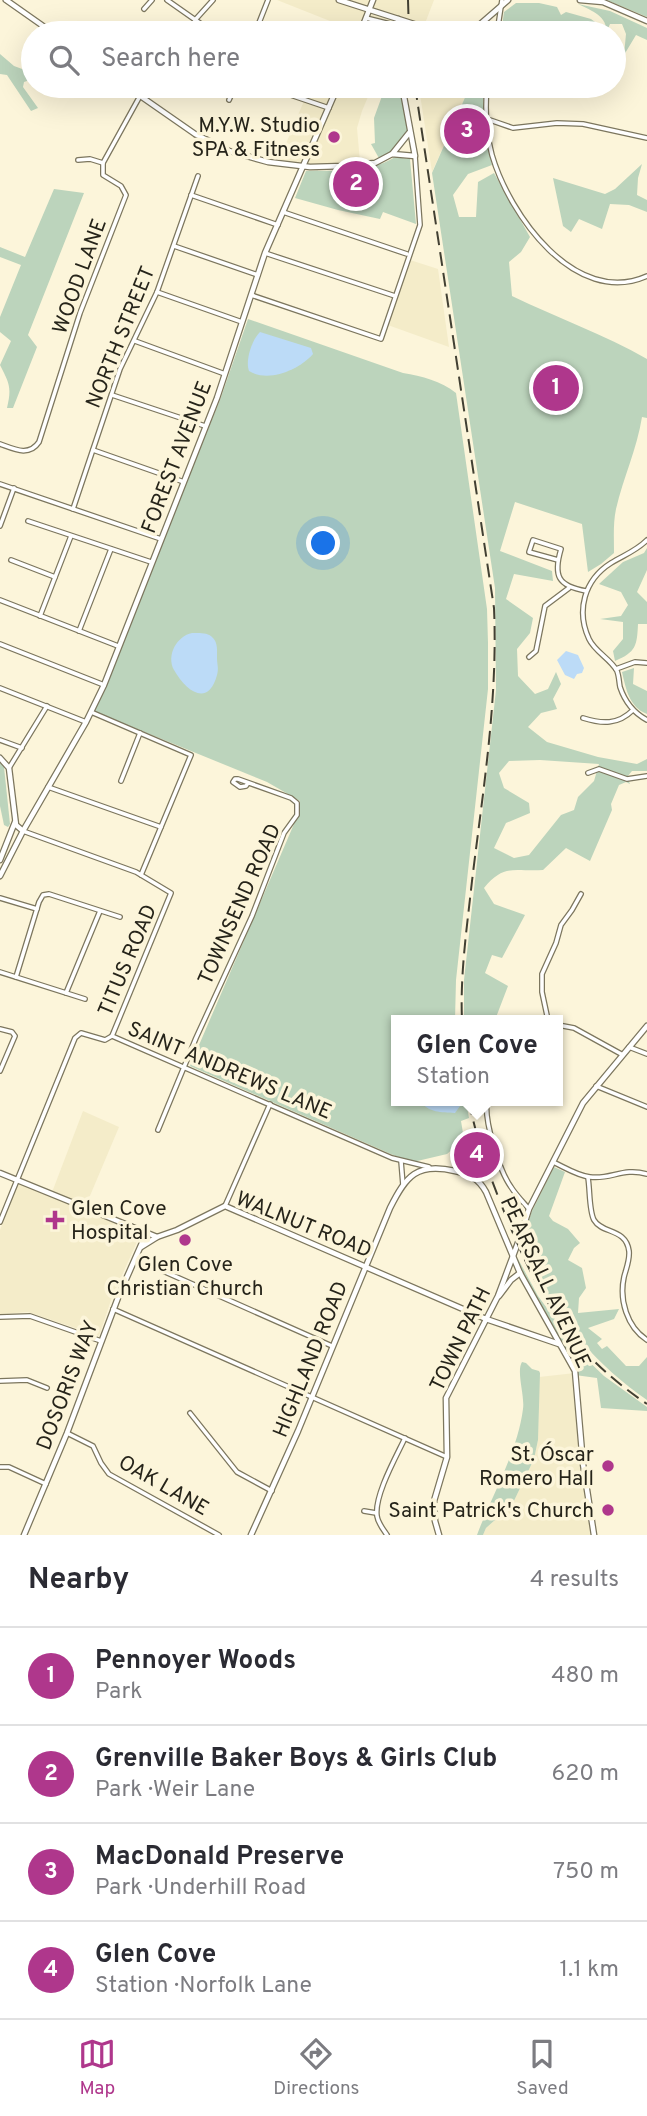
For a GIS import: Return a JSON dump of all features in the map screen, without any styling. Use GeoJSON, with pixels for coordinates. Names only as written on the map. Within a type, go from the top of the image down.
{"type":"FeatureCollection","features":[{"type":"Feature","properties":{"kind":"street"},"geometry":{"type":"LineString","coordinates":[[6,0],[36,21]]}},
{"type":"Feature","properties":{"kind":"street"},"geometry":{"type":"LineString","coordinates":[[144,9],[152,0]]}},
{"type":"Feature","properties":{"kind":"street"},"geometry":{"type":"LineString","coordinates":[[167,0],[195,20],[213,0]]}},
{"type":"Feature","properties":{"kind":"street"},"geometry":{"type":"LineString","coordinates":[[260,21],[268,0]]}},
{"type":"Feature","properties":{"kind":"street"},"geometry":{"type":"LineString","coordinates":[[339,0],[404,21]]}},
{"type":"Feature","properties":{"kind":"street"},"geometry":{"type":"LineString","coordinates":[[365,21],[373,0]]}},
{"type":"Feature","properties":{"kind":"street"},"geometry":{"type":"LineString","coordinates":[[483,21],[502,2],[508,0]]}},
{"type":"Feature","properties":{"kind":"street"},"geometry":{"type":"LineString","coordinates":[[580,0],[603,1],[647,21]]}},
{"type":"Feature","properties":{"kind":"street"},"geometry":{"type":"LineString","coordinates":[[499,21],[502,2]]}},
{"type":"Feature","properties":{"kind":"street"},"geometry":{"type":"LineString","coordinates":[[366,18],[378,21]]}},
{"type":"Feature","properties":{"kind":"street"},"geometry":{"type":"LineString","coordinates":[[78,160],[90,159],[103,163],[139,98]]}},
{"type":"Feature","properties":{"kind":"street"},"geometry":{"type":"LineString","coordinates":[[143,98],[195,134],[229,151],[268,163],[303,166],[375,163],[392,154],[409,133]]}},
{"type":"Feature","properties":{"kind":"street"},"geometry":{"type":"LineString","coordinates":[[299,98],[329,108]]}},
{"type":"Feature","properties":{"kind":"street","name":"FOREST AVENUE"},"geometry":{"type":"LineString","coordinates":[[0,876],[104,685],[225,374],[265,253],[333,98]]}},
{"type":"Feature","properties":{"kind":"street"},"geometry":{"type":"LineString","coordinates":[[251,295],[381,339],[421,220],[415,156],[404,98]]}},
{"type":"Feature","properties":{"kind":"street"},"geometry":{"type":"LineString","coordinates":[[486,98],[492,154],[507,191],[545,247],[566,265],[598,279],[622,282],[647,276]]}},
{"type":"Feature","properties":{"kind":"street"},"geometry":{"type":"LineString","coordinates":[[487,119],[513,128],[557,123],[583,124],[647,138]]}},
{"type":"Feature","properties":{"kind":"street"},"geometry":{"type":"LineString","coordinates":[[392,154],[415,156]]}},
{"type":"Feature","properties":{"kind":"street","name":"WOOD LANE"},"geometry":{"type":"LineString","coordinates":[[0,444],[24,451],[34,449],[38,442],[80,313],[125,197],[123,187],[103,175],[103,163]]}},
{"type":"Feature","properties":{"kind":"street","name":"NORTH STREET"},"geometry":{"type":"LineString","coordinates":[[73,509],[122,365],[157,292],[198,176]]}},
{"type":"Feature","properties":{"kind":"street"},"geometry":{"type":"LineString","coordinates":[[191,195],[278,225]]}},
{"type":"Feature","properties":{"kind":"street"},"geometry":{"type":"LineString","coordinates":[[284,212],[408,254]]}},
{"type":"Feature","properties":{"kind":"street"},"geometry":{"type":"LineString","coordinates":[[173,246],[258,275]]}},
{"type":"Feature","properties":{"kind":"street"},"geometry":{"type":"LineString","coordinates":[[265,253],[395,296]]}},
{"type":"Feature","properties":{"kind":"street"},"geometry":{"type":"LineString","coordinates":[[157,292],[242,322]]}},
{"type":"Feature","properties":{"kind":"street"},"geometry":{"type":"LineString","coordinates":[[134,341],[225,374]]}},
{"type":"Feature","properties":{"kind":"street"},"geometry":{"type":"LineString","coordinates":[[112,395],[205,426]]}},
{"type":"Feature","properties":{"kind":"street"},"geometry":{"type":"LineString","coordinates":[[93,450],[184,481]]}},
{"type":"Feature","properties":{"kind":"street"},"geometry":{"type":"LineString","coordinates":[[0,484],[161,539]]}},
{"type":"Feature","properties":{"kind":"street"},"geometry":{"type":"LineString","coordinates":[[0,526],[14,488]]}},
{"type":"Feature","properties":{"kind":"street"},"geometry":{"type":"LineString","coordinates":[[28,521],[151,562]]}},
{"type":"Feature","properties":{"kind":"street"},"geometry":{"type":"LineString","coordinates":[[40,616],[72,536]]}},
{"type":"Feature","properties":{"kind":"street"},"geometry":{"type":"LineString","coordinates":[[558,560],[529,552],[533,540],[561,549],[558,575],[569,588],[586,591]]}},
{"type":"Feature","properties":{"kind":"street"},"geometry":{"type":"LineString","coordinates":[[647,540],[636,550],[604,568],[586,591],[582,609],[584,628],[594,648],[617,669],[623,694],[633,710],[647,720]]}},
{"type":"Feature","properties":{"kind":"street"},"geometry":{"type":"LineString","coordinates":[[79,631],[111,549]]}},
{"type":"Feature","properties":{"kind":"street"},"geometry":{"type":"LineString","coordinates":[[10,560],[55,577]]}},
{"type":"Feature","properties":{"kind":"street"},"geometry":{"type":"LineString","coordinates":[[529,657],[536,651],[545,606],[569,588]]}},
{"type":"Feature","properties":{"kind":"street"},"geometry":{"type":"LineString","coordinates":[[0,600],[118,646]]}},
{"type":"Feature","properties":{"kind":"street"},"geometry":{"type":"LineString","coordinates":[[0,644],[104,685]]}},
{"type":"Feature","properties":{"kind":"street"},"geometry":{"type":"LineString","coordinates":[[617,669],[635,662],[647,663]]}},
{"type":"Feature","properties":{"kind":"street"},"geometry":{"type":"LineString","coordinates":[[0,688],[86,722]]}},
{"type":"Feature","properties":{"kind":"street"},"geometry":{"type":"LineString","coordinates":[[9,768],[47,706]]}},
{"type":"Feature","properties":{"kind":"street"},"geometry":{"type":"LineString","coordinates":[[583,718],[612,722],[620,720],[633,710]]}},
{"type":"Feature","properties":{"kind":"street"},"geometry":{"type":"LineString","coordinates":[[91,712],[140,733],[121,780]]}},
{"type":"Feature","properties":{"kind":"street","name":"TITUS ROAD"},"geometry":{"type":"LineString","coordinates":[[112,1036],[172,896],[167,890],[141,875],[191,755],[140,733]]}},
{"type":"Feature","properties":{"kind":"street"},"geometry":{"type":"LineString","coordinates":[[0,740],[22,748]]}},
{"type":"Feature","properties":{"kind":"street"},"geometry":{"type":"LineString","coordinates":[[0,758],[9,768],[17,827],[141,875]]}},
{"type":"Feature","properties":{"kind":"street"},"geometry":{"type":"LineString","coordinates":[[588,773],[599,769],[627,779],[647,776]]}},
{"type":"Feature","properties":{"kind":"street","name":"TOWNSEND ROAD"},"geometry":{"type":"LineString","coordinates":[[184,1067],[252,916],[284,833],[297,815],[296,801],[248,783]]}},
{"type":"Feature","properties":{"kind":"street"},"geometry":{"type":"LineString","coordinates":[[48,787],[161,827]]}},
{"type":"Feature","properties":{"kind":"street"},"geometry":{"type":"LineString","coordinates":[[0,860],[15,821]]}},
{"type":"Feature","properties":{"kind":"street"},"geometry":{"type":"LineString","coordinates":[[16,977],[41,897],[47,894],[120,917]]}},
{"type":"Feature","properties":{"kind":"street"},"geometry":{"type":"LineString","coordinates":[[547,1015],[542,992],[542,974],[561,925],[581,894]]}},
{"type":"Feature","properties":{"kind":"street"},"geometry":{"type":"LineString","coordinates":[[0,898],[37,909]]}},
{"type":"Feature","properties":{"kind":"street"},"geometry":{"type":"LineString","coordinates":[[66,993],[100,911]]}},
{"type":"Feature","properties":{"kind":"street"},"geometry":{"type":"LineString","coordinates":[[0,972],[85,999]]}},
{"type":"Feature","properties":{"kind":"street"},"geometry":{"type":"LineString","coordinates":[[563,1026],[574,1028],[623,1055]]}},
{"type":"Feature","properties":{"kind":"street","name":"TOWN PATH"},"geometry":{"type":"LineString","coordinates":[[439,1535],[434,1501],[447,1457],[446,1398],[498,1296],[529,1209],[583,1104],[647,1026]]}},
{"type":"Feature","properties":{"kind":"street"},"geometry":{"type":"LineString","coordinates":[[0,1029],[12,1032],[15,1036],[0,1071]]}},
{"type":"Feature","properties":{"kind":"street","name":"SAINT ANDREWS LANE"},"geometry":{"type":"LineString","coordinates":[[0,1222],[77,1035],[83,1034],[105,1040],[112,1036],[401,1161],[429,1167]]}},
{"type":"Feature","properties":{"kind":"street"},"geometry":{"type":"LineString","coordinates":[[629,1047],[647,1054]]}},
{"type":"Feature","properties":{"kind":"street"},"geometry":{"type":"LineString","coordinates":[[158,1130],[184,1067]]}},
{"type":"Feature","properties":{"kind":"street"},"geometry":{"type":"LineString","coordinates":[[596,1086],[647,1107]]}},
{"type":"Feature","properties":{"kind":"street"},"geometry":{"type":"LineString","coordinates":[[225,1206],[270,1104]]}},
{"type":"Feature","properties":{"kind":"street"},"geometry":{"type":"LineString","coordinates":[[487,1106],[487,1121],[503,1172],[510,1186],[529,1209]]}},
{"type":"Feature","properties":{"kind":"street"},"geometry":{"type":"LineString","coordinates":[[401,1161],[403,1185]]}},
{"type":"Feature","properties":{"kind":"street"},"geometry":{"type":"LineString","coordinates":[[553,1162],[588,1178],[626,1171],[647,1174]]}},
{"type":"Feature","properties":{"kind":"street","name":"HIGHLAND ROAD"},"geometry":{"type":"LineString","coordinates":[[251,1535],[312,1397],[390,1208],[403,1185],[412,1176],[429,1167]]}},
{"type":"Feature","properties":{"kind":"street","name":"PEARSALL AVENUE"},"geometry":{"type":"LineString","coordinates":[[429,1167],[463,1172],[477,1179],[486,1192],[520,1273],[575,1374],[583,1460],[594,1535]]}},
{"type":"Feature","properties":{"kind":"street"},"geometry":{"type":"LineString","coordinates":[[0,1172],[157,1237]]}},
{"type":"Feature","properties":{"kind":"street"},"geometry":{"type":"LineString","coordinates":[[588,1178],[594,1220],[601,1227],[618,1234],[628,1246],[630,1256],[623,1287],[625,1309],[633,1327],[647,1340]]}},
{"type":"Feature","properties":{"kind":"street","name":"WALNUT ROAD"},"geometry":{"type":"LineString","coordinates":[[157,1237],[225,1206],[486,1319],[560,1344]]}},
{"type":"Feature","properties":{"kind":"street","name":"DOSORIS WAY"},"geometry":{"type":"LineString","coordinates":[[24,1535],[67,1433],[113,1309],[146,1234]]}},
{"type":"Feature","properties":{"kind":"street"},"geometry":{"type":"LineString","coordinates":[[141,1247],[157,1237]]}},
{"type":"Feature","properties":{"kind":"street"},"geometry":{"type":"LineString","coordinates":[[505,1239],[510,1245],[518,1242]]}},
{"type":"Feature","properties":{"kind":"street"},"geometry":{"type":"LineString","coordinates":[[135,1259],[332,1346]]}},
{"type":"Feature","properties":{"kind":"street"},"geometry":{"type":"LineString","coordinates":[[498,1296],[520,1273]]}},
{"type":"Feature","properties":{"kind":"street"},"geometry":{"type":"LineString","coordinates":[[113,1309],[447,1457]]}},
{"type":"Feature","properties":{"kind":"street"},"geometry":{"type":"LineString","coordinates":[[0,1317],[30,1316],[101,1341]]}},
{"type":"Feature","properties":{"kind":"street"},"geometry":{"type":"LineString","coordinates":[[0,1381],[27,1380],[47,1388]]}},
{"type":"Feature","properties":{"kind":"street"},"geometry":{"type":"LineString","coordinates":[[190,1413],[237,1472],[272,1491]]}},
{"type":"Feature","properties":{"kind":"street","name":"OAK LANE"},"geometry":{"type":"LineString","coordinates":[[67,1433],[93,1446],[100,1463],[110,1474],[219,1535]]}},
{"type":"Feature","properties":{"kind":"street"},"geometry":{"type":"LineString","coordinates":[[387,1535],[376,1513],[383,1483],[405,1438]]}},
{"type":"Feature","properties":{"kind":"street"},"geometry":{"type":"LineString","coordinates":[[0,1467],[9,1467],[46,1484]]}},
{"type":"Feature","properties":{"kind":"street"},"geometry":{"type":"LineString","coordinates":[[364,1511],[376,1513]]}},
{"type":"Feature","properties":{"kind":"shaded area"},"geometry":{"type":"Polygon","coordinates":[[[277,0],[434,0],[426,21],[330,21],[277,0]]]}},
{"type":"Feature","properties":{"kind":"shaded area"},"geometry":{"type":"Polygon","coordinates":[[[305,98],[367,98],[357,128],[360,162],[330,165],[287,164],[279,160],[305,98]]]}},
{"type":"Feature","properties":{"kind":"shaded area"},"geometry":{"type":"Polygon","coordinates":[[[421,98],[465,98],[432,172],[421,98]]]}},
{"type":"Feature","properties":{"kind":"shaded area"},"geometry":{"type":"Polygon","coordinates":[[[407,259],[438,269],[449,347],[385,324],[407,259]]]}},
{"type":"Feature","properties":{"kind":"shaded area","name":"Glen Cove Hospital"},"geometry":{"type":"Polygon","coordinates":[[[83,1111],[119,1127],[84,1210],[140,1235],[111,1300],[99,1336],[28,1312],[0,1314],[0,1230],[19,1182],[51,1195],[83,1111]]]}},
{"type":"Feature","properties":{"kind":"shaded area"},"geometry":{"type":"Polygon","coordinates":[[[575,1373],[583,1464],[594,1535],[483,1535],[486,1528],[512,1505],[534,1459],[538,1440],[539,1377],[575,1373]]]}},
{"type":"Feature","properties":{"kind":"green space"},"geometry":{"type":"Polygon","coordinates":[[[647,0],[647,17],[609,1],[647,0]]]}},
{"type":"Feature","properties":{"kind":"green space"},"geometry":{"type":"Polygon","coordinates":[[[516,3],[539,3],[557,7],[561,15],[566,12],[594,21],[503,21],[504,12],[516,3]]]}},
{"type":"Feature","properties":{"kind":"green space"},"geometry":{"type":"Polygon","coordinates":[[[578,4],[610,11],[647,28],[647,40],[636,35],[626,52],[626,21],[604,21],[594,12],[578,4]]]}},
{"type":"Feature","properties":{"kind":"green space"},"geometry":{"type":"Polygon","coordinates":[[[0,54],[21,69],[21,96],[7,75],[0,74],[0,54]]]}},
{"type":"Feature","properties":{"kind":"green space"},"geometry":{"type":"Polygon","coordinates":[[[22,98],[31,98],[38,108],[31,111],[22,98]]]}},
{"type":"Feature","properties":{"kind":"green space"},"geometry":{"type":"Polygon","coordinates":[[[381,98],[404,98],[409,133],[392,154],[380,160],[371,144],[375,143],[374,118],[381,98]]]}},
{"type":"Feature","properties":{"kind":"green space"},"geometry":{"type":"Polygon","coordinates":[[[465,98],[483,98],[483,120],[492,165],[468,174],[453,195],[459,217],[476,217],[478,182],[494,173],[530,237],[521,252],[509,262],[512,296],[647,359],[647,418],[642,417],[616,509],[614,553],[588,572],[582,524],[515,502],[500,551],[552,571],[553,581],[514,574],[506,599],[533,618],[530,633],[517,649],[518,676],[535,694],[548,689],[556,672],[561,684],[553,699],[557,709],[541,713],[528,727],[547,742],[598,757],[637,764],[647,759],[647,771],[632,771],[627,777],[630,784],[626,782],[619,785],[611,804],[612,810],[590,861],[566,848],[543,870],[510,870],[498,875],[484,888],[494,904],[525,915],[502,958],[492,955],[485,973],[508,986],[497,1015],[464,1015],[464,980],[496,690],[495,588],[432,173],[465,98]],[[509,761],[499,773],[504,788],[529,803],[530,813],[506,823],[494,848],[514,858],[529,855],[561,815],[574,810],[578,797],[594,781],[599,764],[509,761]]]}},
{"type":"Feature","properties":{"kind":"green space"},"geometry":{"type":"Polygon","coordinates":[[[395,157],[410,159],[416,224],[383,212],[380,219],[295,198],[306,171],[363,169],[395,157]]]}},
{"type":"Feature","properties":{"kind":"green space"},"geometry":{"type":"Polygon","coordinates":[[[642,164],[637,195],[647,200],[647,212],[629,205],[610,204],[602,229],[579,219],[571,232],[563,226],[553,178],[605,194],[615,189],[642,164]]]}},
{"type":"Feature","properties":{"kind":"green space"},"geometry":{"type":"Polygon","coordinates":[[[54,189],[84,193],[28,335],[37,347],[13,408],[7,408],[9,385],[0,365],[11,341],[0,332],[0,317],[21,265],[0,257],[0,247],[25,257],[54,189]]]}},
{"type":"Feature","properties":{"kind":"green space"},"geometry":{"type":"Polygon","coordinates":[[[248,319],[403,373],[431,380],[456,393],[487,609],[488,689],[456,980],[455,1015],[391,1015],[391,1106],[467,1106],[469,1118],[461,1121],[464,1139],[447,1154],[413,1162],[190,1066],[297,817],[300,801],[267,782],[93,711],[220,400],[248,319]]]}},
{"type":"Feature","properties":{"kind":"green space"},"geometry":{"type":"Polygon","coordinates":[[[647,548],[647,570],[637,592],[647,602],[647,624],[638,624],[634,647],[627,655],[615,661],[613,651],[623,639],[623,622],[600,619],[621,616],[628,605],[621,592],[599,584],[623,562],[644,553],[647,548]]]}},
{"type":"Feature","properties":{"kind":"green space"},"geometry":{"type":"Polygon","coordinates":[[[634,668],[633,684],[647,691],[647,714],[632,702],[625,685],[622,672],[634,668]]]}},
{"type":"Feature","properties":{"kind":"green space"},"geometry":{"type":"Polygon","coordinates":[[[0,763],[4,767],[10,824],[8,827],[4,825],[0,806],[0,763]]]}},
{"type":"Feature","properties":{"kind":"green space"},"geometry":{"type":"Polygon","coordinates":[[[554,1167],[565,1172],[549,1216],[568,1229],[580,1243],[568,1260],[582,1268],[586,1288],[579,1298],[578,1313],[619,1309],[614,1319],[588,1328],[602,1339],[597,1343],[602,1349],[607,1346],[626,1366],[639,1366],[647,1357],[647,1400],[607,1368],[572,1330],[544,1288],[521,1242],[532,1211],[554,1167]]]}},
{"type":"Feature","properties":{"kind":"green space"},"geometry":{"type":"Polygon","coordinates":[[[517,1257],[538,1296],[580,1353],[604,1376],[647,1407],[647,1411],[601,1408],[597,1378],[575,1375],[520,1272],[517,1257]]]}},
{"type":"Feature","properties":{"kind":"green space"},"geometry":{"type":"Polygon","coordinates":[[[522,1362],[540,1373],[538,1440],[534,1459],[512,1505],[486,1528],[483,1535],[477,1535],[510,1458],[520,1426],[523,1409],[520,1371],[522,1362]]]}},
{"type":"Feature","properties":{"kind":"water"},"geometry":{"type":"Polygon","coordinates":[[[260,332],[311,348],[313,354],[300,365],[283,373],[265,376],[249,371],[248,361],[252,345],[260,332]]]}},
{"type":"Feature","properties":{"kind":"water"},"geometry":{"type":"Polygon","coordinates":[[[192,633],[211,636],[216,645],[217,675],[213,685],[203,693],[191,690],[179,678],[172,664],[174,647],[182,638],[192,633]]]}},
{"type":"Feature","properties":{"kind":"water"},"geometry":{"type":"Polygon","coordinates":[[[566,651],[578,655],[584,668],[574,679],[565,675],[557,660],[566,651]]]}},
{"type":"Feature","properties":{"kind":"water"},"geometry":{"type":"Polygon","coordinates":[[[425,1106],[460,1106],[455,1113],[425,1106]]]}},
{"type":"Feature","properties":{"kind":"railway"},"geometry":{"type":"LineString","coordinates":[[408,0],[409,21]]}},
{"type":"Feature","properties":{"kind":"railway"},"geometry":{"type":"LineString","coordinates":[[417,98],[494,608],[492,711],[464,950],[462,1015]]}},
{"type":"Feature","properties":{"kind":"railway"},"geometry":{"type":"LineString","coordinates":[[470,1106],[479,1142],[498,1196],[543,1295],[558,1319],[596,1363],[647,1404]]}},
{"type":"Feature","properties":{"kind":"place","name":"MacDonald Preserve"},"geometry":{"type":"Point","coordinates":[467,131]}},
{"type":"Feature","properties":{"kind":"place","name":"M.Y.W. Studio SPA & Fitness"},"geometry":{"type":"Point","coordinates":[334,137]}},
{"type":"Feature","properties":{"kind":"place","name":"Grenville Baker Boys & Girls Club"},"geometry":{"type":"Point","coordinates":[356,184]}},
{"type":"Feature","properties":{"kind":"place","name":"Pennoyer Woods"},"geometry":{"type":"Point","coordinates":[556,388]}},
{"type":"Feature","properties":{"kind":"place","name":"Glen Cove"},"geometry":{"type":"Point","coordinates":[477,1155]}},
{"type":"Feature","properties":{"kind":"place","name":"Glen Cove Hospital"},"geometry":{"type":"Point","coordinates":[55,1220]}},
{"type":"Feature","properties":{"kind":"place","name":"Glen Cove Christian Church"},"geometry":{"type":"Point","coordinates":[185,1240]}},
{"type":"Feature","properties":{"kind":"place","name":"St. Óscar Romero Hall"},"geometry":{"type":"Point","coordinates":[608,1466]}},
{"type":"Feature","properties":{"kind":"place","name":"Saint Patrick's Church"},"geometry":{"type":"Point","coordinates":[608,1510]}}]}
